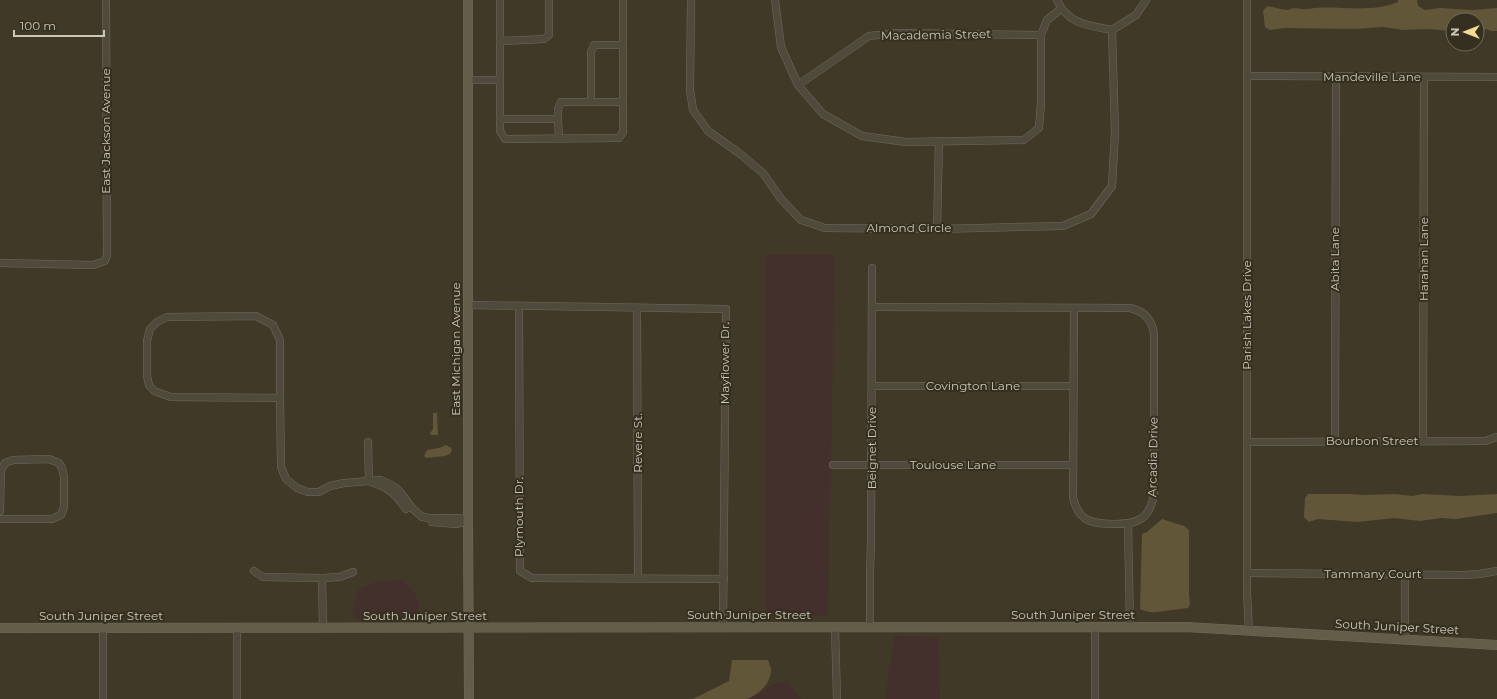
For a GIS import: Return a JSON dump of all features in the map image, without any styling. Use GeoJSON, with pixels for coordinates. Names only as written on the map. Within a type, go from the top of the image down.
{"type":"FeatureCollection","features":[{"type":"Feature","properties":{"kind":"street","name":"East Jackson Avenue"},"geometry":{"type":"LineString","coordinates":[[0,263],[93,265],[105,261],[107,255],[106,0]]}},
{"type":"Feature","properties":{"kind":"street","name":"East Michigan Avenue"},"geometry":{"type":"LineString","coordinates":[[468,0],[469,699]]}},
{"type":"Feature","properties":{"kind":"street"},"geometry":{"type":"LineString","coordinates":[[500,0],[500,131],[505,139],[620,138],[623,132],[623,0]]}},
{"type":"Feature","properties":{"kind":"street"},"geometry":{"type":"LineString","coordinates":[[500,41],[544,39],[549,35],[549,0]]}},
{"type":"Feature","properties":{"kind":"street","name":"Almond Circle"},"geometry":{"type":"LineString","coordinates":[[691,0],[690,90],[693,110],[708,131],[739,152],[763,173],[789,208],[801,220],[825,228],[937,229],[1063,226],[1091,214],[1112,186],[1115,132],[1112,30]]}},
{"type":"Feature","properties":{"kind":"street"},"geometry":{"type":"LineString","coordinates":[[775,0],[781,48],[798,85],[824,114],[862,136],[906,142],[1024,140],[1039,128],[1041,102],[1041,35],[1047,20],[1061,9]]}},
{"type":"Feature","properties":{"kind":"street"},"geometry":{"type":"LineString","coordinates":[[1057,0],[1061,9],[1075,21],[1112,30],[1136,14],[1146,0]]}},
{"type":"Feature","properties":{"kind":"street","name":"Parish Lakes Drive"},"geometry":{"type":"LineString","coordinates":[[1247,0],[1247,594],[1249,630]]}},
{"type":"Feature","properties":{"kind":"street","name":"Macademia Street"},"geometry":{"type":"LineString","coordinates":[[798,85],[869,36],[898,33],[1041,35]]}},
{"type":"Feature","properties":{"kind":"street"},"geometry":{"type":"LineString","coordinates":[[591,102],[592,52],[594,46],[623,45]]}},
{"type":"Feature","properties":{"kind":"street","name":"Mandeville Lane"},"geometry":{"type":"LineString","coordinates":[[1248,76],[1424,78],[1497,77]]}},
{"type":"Feature","properties":{"kind":"street","name":"Abita Lane"},"geometry":{"type":"LineString","coordinates":[[1335,441],[1336,77]]}},
{"type":"Feature","properties":{"kind":"street","name":"Harahan Lane"},"geometry":{"type":"LineString","coordinates":[[1423,441],[1424,78]]}},
{"type":"Feature","properties":{"kind":"street"},"geometry":{"type":"LineString","coordinates":[[468,80],[500,80]]}},
{"type":"Feature","properties":{"kind":"street"},"geometry":{"type":"LineString","coordinates":[[559,138],[558,109],[562,102],[623,102]]}},
{"type":"Feature","properties":{"kind":"street"},"geometry":{"type":"LineString","coordinates":[[500,119],[558,119]]}},
{"type":"Feature","properties":{"kind":"street"},"geometry":{"type":"LineString","coordinates":[[937,229],[939,141]]}},
{"type":"Feature","properties":{"kind":"street","name":"Beignet Drive"},"geometry":{"type":"LineString","coordinates":[[870,627],[872,268]]}},
{"type":"Feature","properties":{"kind":"street","name":"Mayflower Dr."},"geometry":{"type":"LineString","coordinates":[[468,305],[726,309],[723,627]]}},
{"type":"Feature","properties":{"kind":"street","name":"Plymouth Dr."},"geometry":{"type":"LineString","coordinates":[[519,306],[520,571],[532,578],[724,579]]}},
{"type":"Feature","properties":{"kind":"street","name":"Arcadia Drive"},"geometry":{"type":"LineString","coordinates":[[872,307],[1130,308],[1139,310],[1145,314],[1153,327],[1154,334],[1153,498],[1149,512],[1136,522],[1128,524],[1100,524],[1087,520],[1076,509],[1073,497],[1074,308]]}},
{"type":"Feature","properties":{"kind":"street","name":"Revere St."},"geometry":{"type":"LineString","coordinates":[[637,308],[638,578]]}},
{"type":"Feature","properties":{"kind":"street"},"geometry":{"type":"LineString","coordinates":[[280,398],[171,397],[154,391],[147,376],[147,341],[150,329],[167,317],[256,316],[273,324],[280,340],[281,467],[286,479],[297,488],[308,492],[319,492],[330,486],[344,483],[381,480],[395,487],[412,508],[422,516],[430,518],[458,518],[468,520]]}},
{"type":"Feature","properties":{"kind":"street","name":"Covington Lane"},"geometry":{"type":"LineString","coordinates":[[872,386],[1073,386]]}},
{"type":"Feature","properties":{"kind":"street","name":"Bourbon Street"},"geometry":{"type":"LineString","coordinates":[[1247,442],[1485,441],[1497,437]]}},
{"type":"Feature","properties":{"kind":"street"},"geometry":{"type":"LineString","coordinates":[[368,442],[369,481]]}},
{"type":"Feature","properties":{"kind":"street"},"geometry":{"type":"LineString","coordinates":[[0,511],[1,471],[5,463],[13,460],[49,459],[56,461],[61,465],[64,477],[64,507],[61,515],[52,519],[0,519]]}},
{"type":"Feature","properties":{"kind":"street","name":"Toulouse Lane"},"geometry":{"type":"LineString","coordinates":[[833,465],[1073,466]]}},
{"type":"Feature","properties":{"kind":"street"},"geometry":{"type":"LineString","coordinates":[[1128,524],[1130,626]]}},
{"type":"Feature","properties":{"kind":"street"},"geometry":{"type":"LineString","coordinates":[[254,571],[263,577],[322,578],[340,577],[353,572]]}},
{"type":"Feature","properties":{"kind":"street","name":"Tammany Court"},"geometry":{"type":"LineString","coordinates":[[1248,574],[1479,574],[1497,571]]}},
{"type":"Feature","properties":{"kind":"street"},"geometry":{"type":"LineString","coordinates":[[1405,574],[1405,640]]}},
{"type":"Feature","properties":{"kind":"street"},"geometry":{"type":"LineString","coordinates":[[322,578],[323,628]]}},
{"type":"Feature","properties":{"kind":"street","name":"South Juniper Street"},"geometry":{"type":"LineString","coordinates":[[0,628],[1130,626],[1249,630],[1497,645]]}},
{"type":"Feature","properties":{"kind":"street"},"geometry":{"type":"LineString","coordinates":[[835,627],[836,699]]}},
{"type":"Feature","properties":{"kind":"street"},"geometry":{"type":"LineString","coordinates":[[1095,627],[1095,699]]}},
{"type":"Feature","properties":{"kind":"street"},"geometry":{"type":"LineString","coordinates":[[103,628],[103,699]]}},
{"type":"Feature","properties":{"kind":"street"},"geometry":{"type":"LineString","coordinates":[[237,628],[237,699]]}},
{"type":"Feature","properties":{"kind":"shaded area"},"geometry":{"type":"Polygon","coordinates":[[[1398,0],[1417,0],[1418,6],[1425,10],[1440,8],[1472,10],[1497,8],[1497,31],[1485,30],[1485,12],[1445,12],[1445,30],[1427,29],[1403,30],[1383,27],[1356,29],[1284,28],[1270,30],[1265,27],[1263,11],[1267,6],[1283,10],[1292,8],[1367,8],[1398,2],[1398,0]]]}},
{"type":"Feature","properties":{"kind":"shaded area"},"geometry":{"type":"Polygon","coordinates":[[[766,255],[835,255],[828,616],[765,616],[766,255]]]}},
{"type":"Feature","properties":{"kind":"shaded area"},"geometry":{"type":"Polygon","coordinates":[[[433,413],[437,413],[438,435],[431,435],[430,433],[433,429],[433,413]]]}},
{"type":"Feature","properties":{"kind":"shaded area"},"geometry":{"type":"Polygon","coordinates":[[[446,445],[452,450],[450,454],[426,458],[424,456],[427,450],[446,445]]]}},
{"type":"Feature","properties":{"kind":"shaded area"},"geometry":{"type":"Polygon","coordinates":[[[1308,494],[1395,494],[1412,496],[1422,494],[1460,496],[1497,494],[1497,513],[1456,519],[1441,518],[1420,521],[1394,518],[1358,522],[1318,519],[1309,522],[1304,517],[1305,498],[1308,494]]]}},
{"type":"Feature","properties":{"kind":"shaded area"},"geometry":{"type":"Polygon","coordinates":[[[1162,519],[1184,526],[1189,530],[1190,604],[1188,608],[1149,612],[1140,609],[1142,534],[1147,532],[1162,519]]]}},
{"type":"Feature","properties":{"kind":"shaded area"},"geometry":{"type":"Polygon","coordinates":[[[403,580],[417,597],[418,607],[415,619],[383,622],[356,620],[352,610],[359,589],[376,582],[403,580]]]}},
{"type":"Feature","properties":{"kind":"shaded area"},"geometry":{"type":"Polygon","coordinates":[[[894,635],[939,638],[940,699],[885,699],[894,635]]]}},
{"type":"Feature","properties":{"kind":"shaded area"},"geometry":{"type":"Polygon","coordinates":[[[732,660],[768,660],[771,669],[769,680],[759,692],[747,699],[693,699],[729,681],[732,660]]]}},
{"type":"Feature","properties":{"kind":"shaded area"},"geometry":{"type":"Polygon","coordinates":[[[788,681],[801,699],[749,699],[774,684],[788,681]]]}}]}
